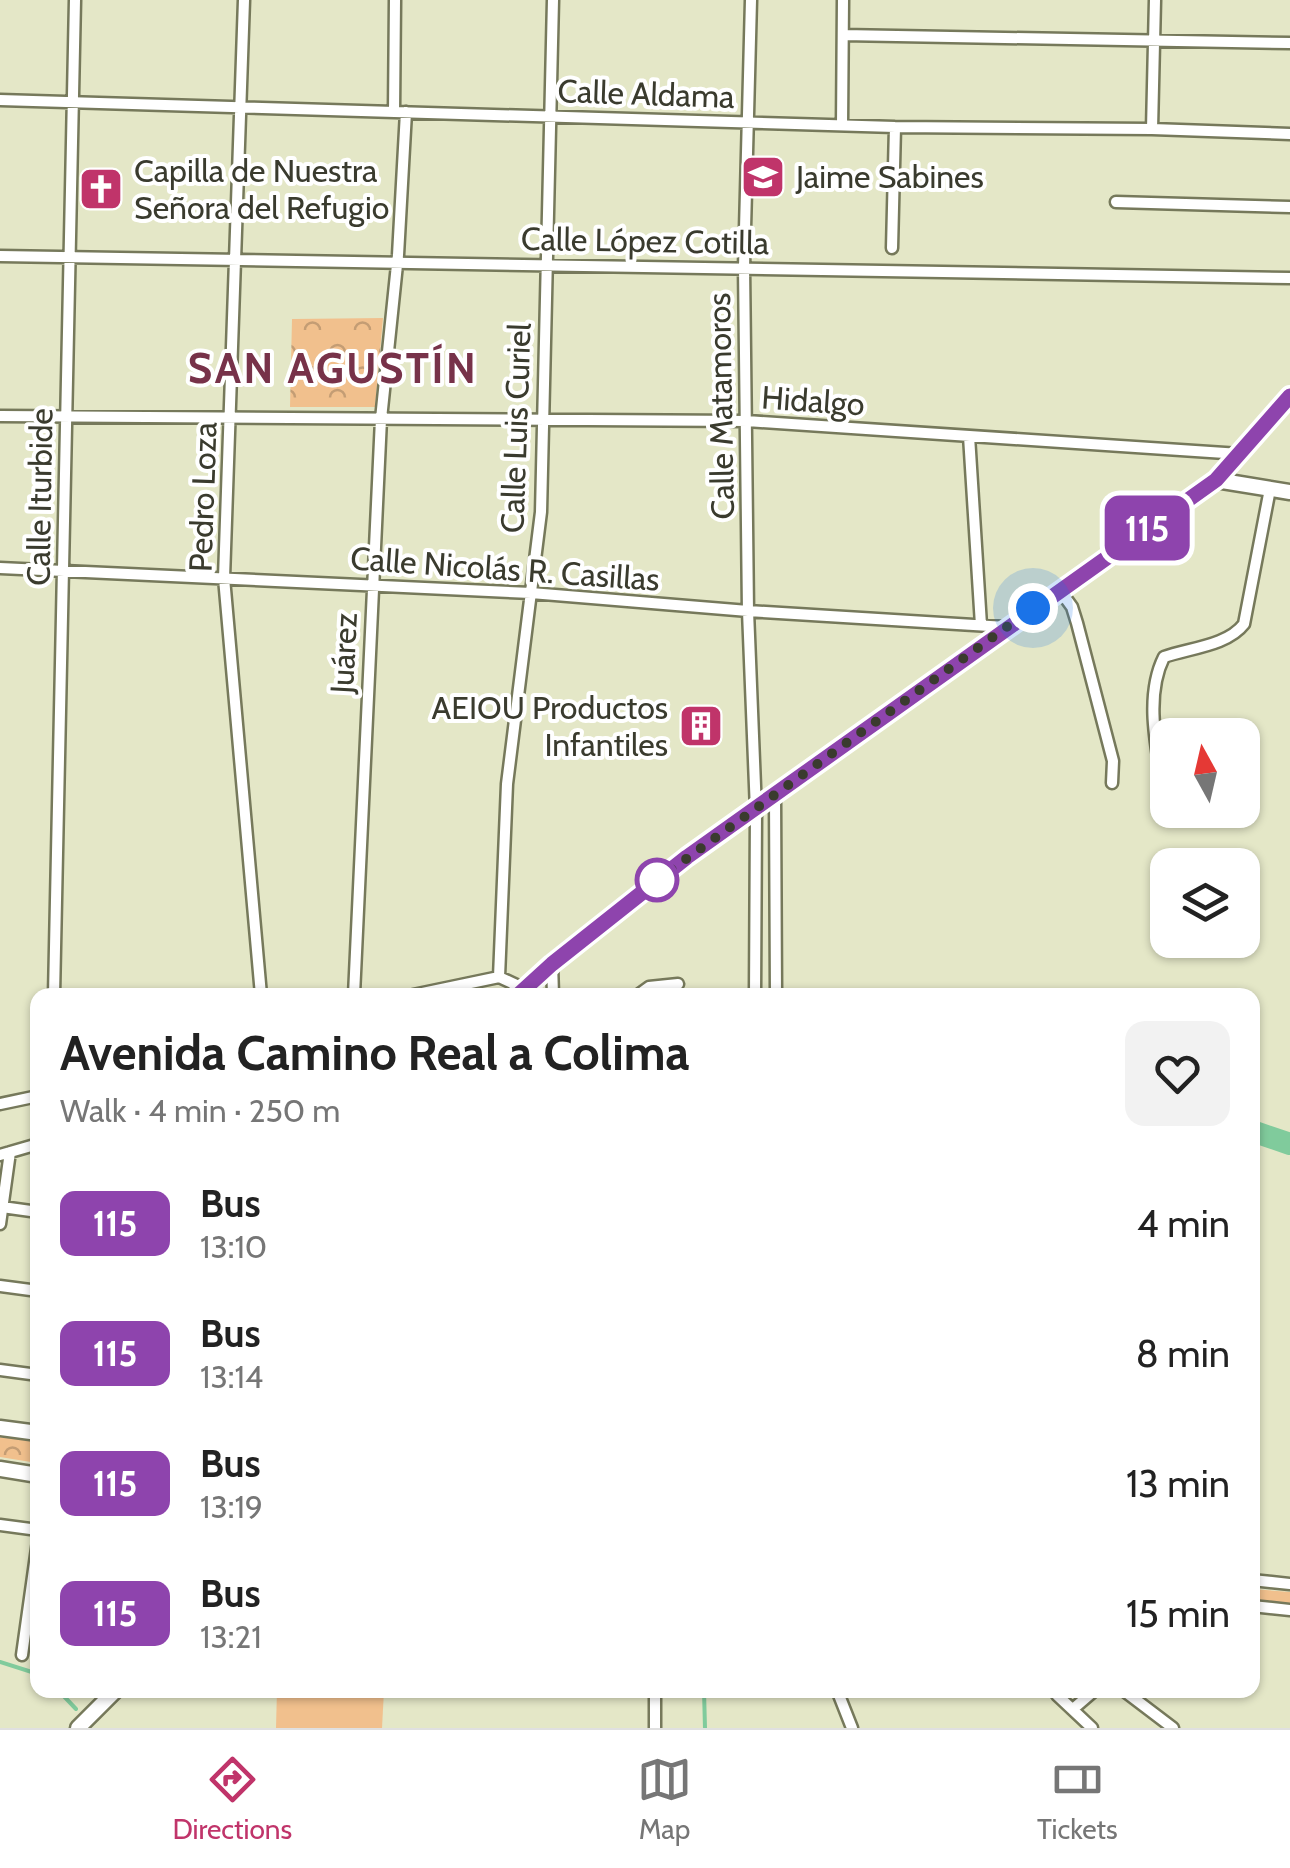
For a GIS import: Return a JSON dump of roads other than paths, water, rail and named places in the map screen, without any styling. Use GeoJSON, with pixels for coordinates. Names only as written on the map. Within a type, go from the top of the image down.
{"type":"FeatureCollection","features":[{"type":"Feature","properties":{"kind":"main road"},"geometry":{"type":"LineString","coordinates":[[525,988],[687,857],[1216,480],[1290,396]]}},
{"type":"Feature","properties":{"kind":"main road"},"geometry":{"type":"LineString","coordinates":[[1216,480],[1290,492]]}},
{"type":"Feature","properties":{"kind":"main road"},"geometry":{"type":"LineString","coordinates":[[0,1428],[30,1432]]}},
{"type":"Feature","properties":{"kind":"main road"},"geometry":{"type":"LineString","coordinates":[[0,1469],[30,1474]]}},
{"type":"Feature","properties":{"kind":"main road"},"geometry":{"type":"LineString","coordinates":[[82,1727],[109,1698]]}},
{"type":"Feature","properties":{"kind":"street","name":"Calle Iturbide"},"geometry":{"type":"LineString","coordinates":[[54,988],[75,0]]}},
{"type":"Feature","properties":{"kind":"street","name":"Pedro Loza"},"geometry":{"type":"LineString","coordinates":[[244,0],[224,578],[260,988]]}},
{"type":"Feature","properties":{"kind":"street","name":"Juárez"},"geometry":{"type":"LineString","coordinates":[[354,988],[381,419],[398,258],[400,112],[396,0]]}},
{"type":"Feature","properties":{"kind":"street","name":"Calle Luis Curiel"},"geometry":{"type":"LineString","coordinates":[[499,977],[507,784],[541,512],[553,0]]}},
{"type":"Feature","properties":{"kind":"street","name":"Calle Matamoros"},"geometry":{"type":"LineString","coordinates":[[751,0],[744,267],[748,611],[756,811],[755,988]]}},
{"type":"Feature","properties":{"kind":"street"},"geometry":{"type":"LineString","coordinates":[[842,125],[843,0]]}},
{"type":"Feature","properties":{"kind":"street"},"geometry":{"type":"LineString","coordinates":[[1152,129],[1155,0]]}},
{"type":"Feature","properties":{"kind":"street"},"geometry":{"type":"LineString","coordinates":[[843,35],[1290,43]]}},
{"type":"Feature","properties":{"kind":"street","name":"Calle Aldama"},"geometry":{"type":"LineString","coordinates":[[0,100],[895,127],[1290,134]]}},
{"type":"Feature","properties":{"kind":"street"},"geometry":{"type":"LineString","coordinates":[[892,248],[895,127]]}},
{"type":"Feature","properties":{"kind":"street"},"geometry":{"type":"LineString","coordinates":[[1116,202],[1290,207]]}},
{"type":"Feature","properties":{"kind":"street","name":"Calle López Cotilla"},"geometry":{"type":"LineString","coordinates":[[0,256],[398,258],[1290,278]]}},
{"type":"Feature","properties":{"kind":"street","name":"Hidalgo"},"geometry":{"type":"LineString","coordinates":[[0,416],[747,422],[1240,454]]}},
{"type":"Feature","properties":{"kind":"street"},"geometry":{"type":"LineString","coordinates":[[970,436],[981,625]]}},
{"type":"Feature","properties":{"kind":"street"},"geometry":{"type":"LineString","coordinates":[[1155,718],[1154,675],[1164,657],[1224,640],[1244,624],[1270,489]]}},
{"type":"Feature","properties":{"kind":"street","name":"Calle Nicolás R. Casillas"},"geometry":{"type":"LineString","coordinates":[[0,568],[530,593],[1006,627]]}},
{"type":"Feature","properties":{"kind":"street"},"geometry":{"type":"LineString","coordinates":[[1060,589],[1077,623],[1112,761],[1112,782]]}},
{"type":"Feature","properties":{"kind":"street"},"geometry":{"type":"LineString","coordinates":[[775,797],[776,988]]}},
{"type":"Feature","properties":{"kind":"street"},"geometry":{"type":"LineString","coordinates":[[552,964],[553,988]]}},
{"type":"Feature","properties":{"kind":"street"},"geometry":{"type":"LineString","coordinates":[[446,988],[499,977],[514,988]]}},
{"type":"Feature","properties":{"kind":"street"},"geometry":{"type":"LineString","coordinates":[[647,988],[678,984]]}},
{"type":"Feature","properties":{"kind":"street"},"geometry":{"type":"LineString","coordinates":[[0,1104],[30,1098]]}},
{"type":"Feature","properties":{"kind":"street"},"geometry":{"type":"LineString","coordinates":[[0,1224],[5,1154],[30,1146]]}},
{"type":"Feature","properties":{"kind":"street"},"geometry":{"type":"LineString","coordinates":[[2,1208],[30,1211]]}},
{"type":"Feature","properties":{"kind":"street"},"geometry":{"type":"LineString","coordinates":[[0,1286],[30,1290]]}},
{"type":"Feature","properties":{"kind":"street"},"geometry":{"type":"LineString","coordinates":[[0,1370],[30,1375]]}},
{"type":"Feature","properties":{"kind":"street"},"geometry":{"type":"LineString","coordinates":[[0,1525],[30,1529]]}},
{"type":"Feature","properties":{"kind":"street"},"geometry":{"type":"LineString","coordinates":[[1260,1581],[1290,1584]]}},
{"type":"Feature","properties":{"kind":"street"},"geometry":{"type":"LineString","coordinates":[[1260,1607],[1290,1610]]}},
{"type":"Feature","properties":{"kind":"street"},"geometry":{"type":"LineString","coordinates":[[22,1655],[30,1624]]}},
{"type":"Feature","properties":{"kind":"street"},"geometry":{"type":"LineString","coordinates":[[655,1698],[656,1728]]}},
{"type":"Feature","properties":{"kind":"street"},"geometry":{"type":"LineString","coordinates":[[840,1698],[852,1728]]}},
{"type":"Feature","properties":{"kind":"street"},"geometry":{"type":"LineString","coordinates":[[1059,1698],[1092,1728]]}},
{"type":"Feature","properties":{"kind":"street"},"geometry":{"type":"LineString","coordinates":[[1073,1710],[1086,1698]]}},
{"type":"Feature","properties":{"kind":"street"},"geometry":{"type":"LineString","coordinates":[[1134,1698],[1172,1728]]}},
{"type":"Feature","properties":{"kind":"waterway"},"geometry":{"type":"LineString","coordinates":[[1260,1134],[1290,1144]]}},
{"type":"Feature","properties":{"kind":"waterway"},"geometry":{"type":"LineString","coordinates":[[0,1662],[30,1671]]}},
{"type":"Feature","properties":{"kind":"waterway"},"geometry":{"type":"LineString","coordinates":[[66,1698],[76,1709]]}},
{"type":"Feature","properties":{"kind":"waterway"},"geometry":{"type":"LineString","coordinates":[[704,1698],[705,1728]]}},
{"type":"Feature","properties":{"kind":"place","name":"Jaime Sabines"},"geometry":{"type":"Point","coordinates":[763,177]}},
{"type":"Feature","properties":{"kind":"place","name":"Capilla de Nuestra Señora del Refugio"},"geometry":{"type":"Point","coordinates":[101,189]}},
{"type":"Feature","properties":{"kind":"place","name":"AEIOU Productos Infantiles"},"geometry":{"type":"Point","coordinates":[701,726]}},
{"type":"Feature","properties":{"kind":"district","name":"SAN AGUSTÍN"},"geometry":{"type":"Point","coordinates":[333,368]}}]}
